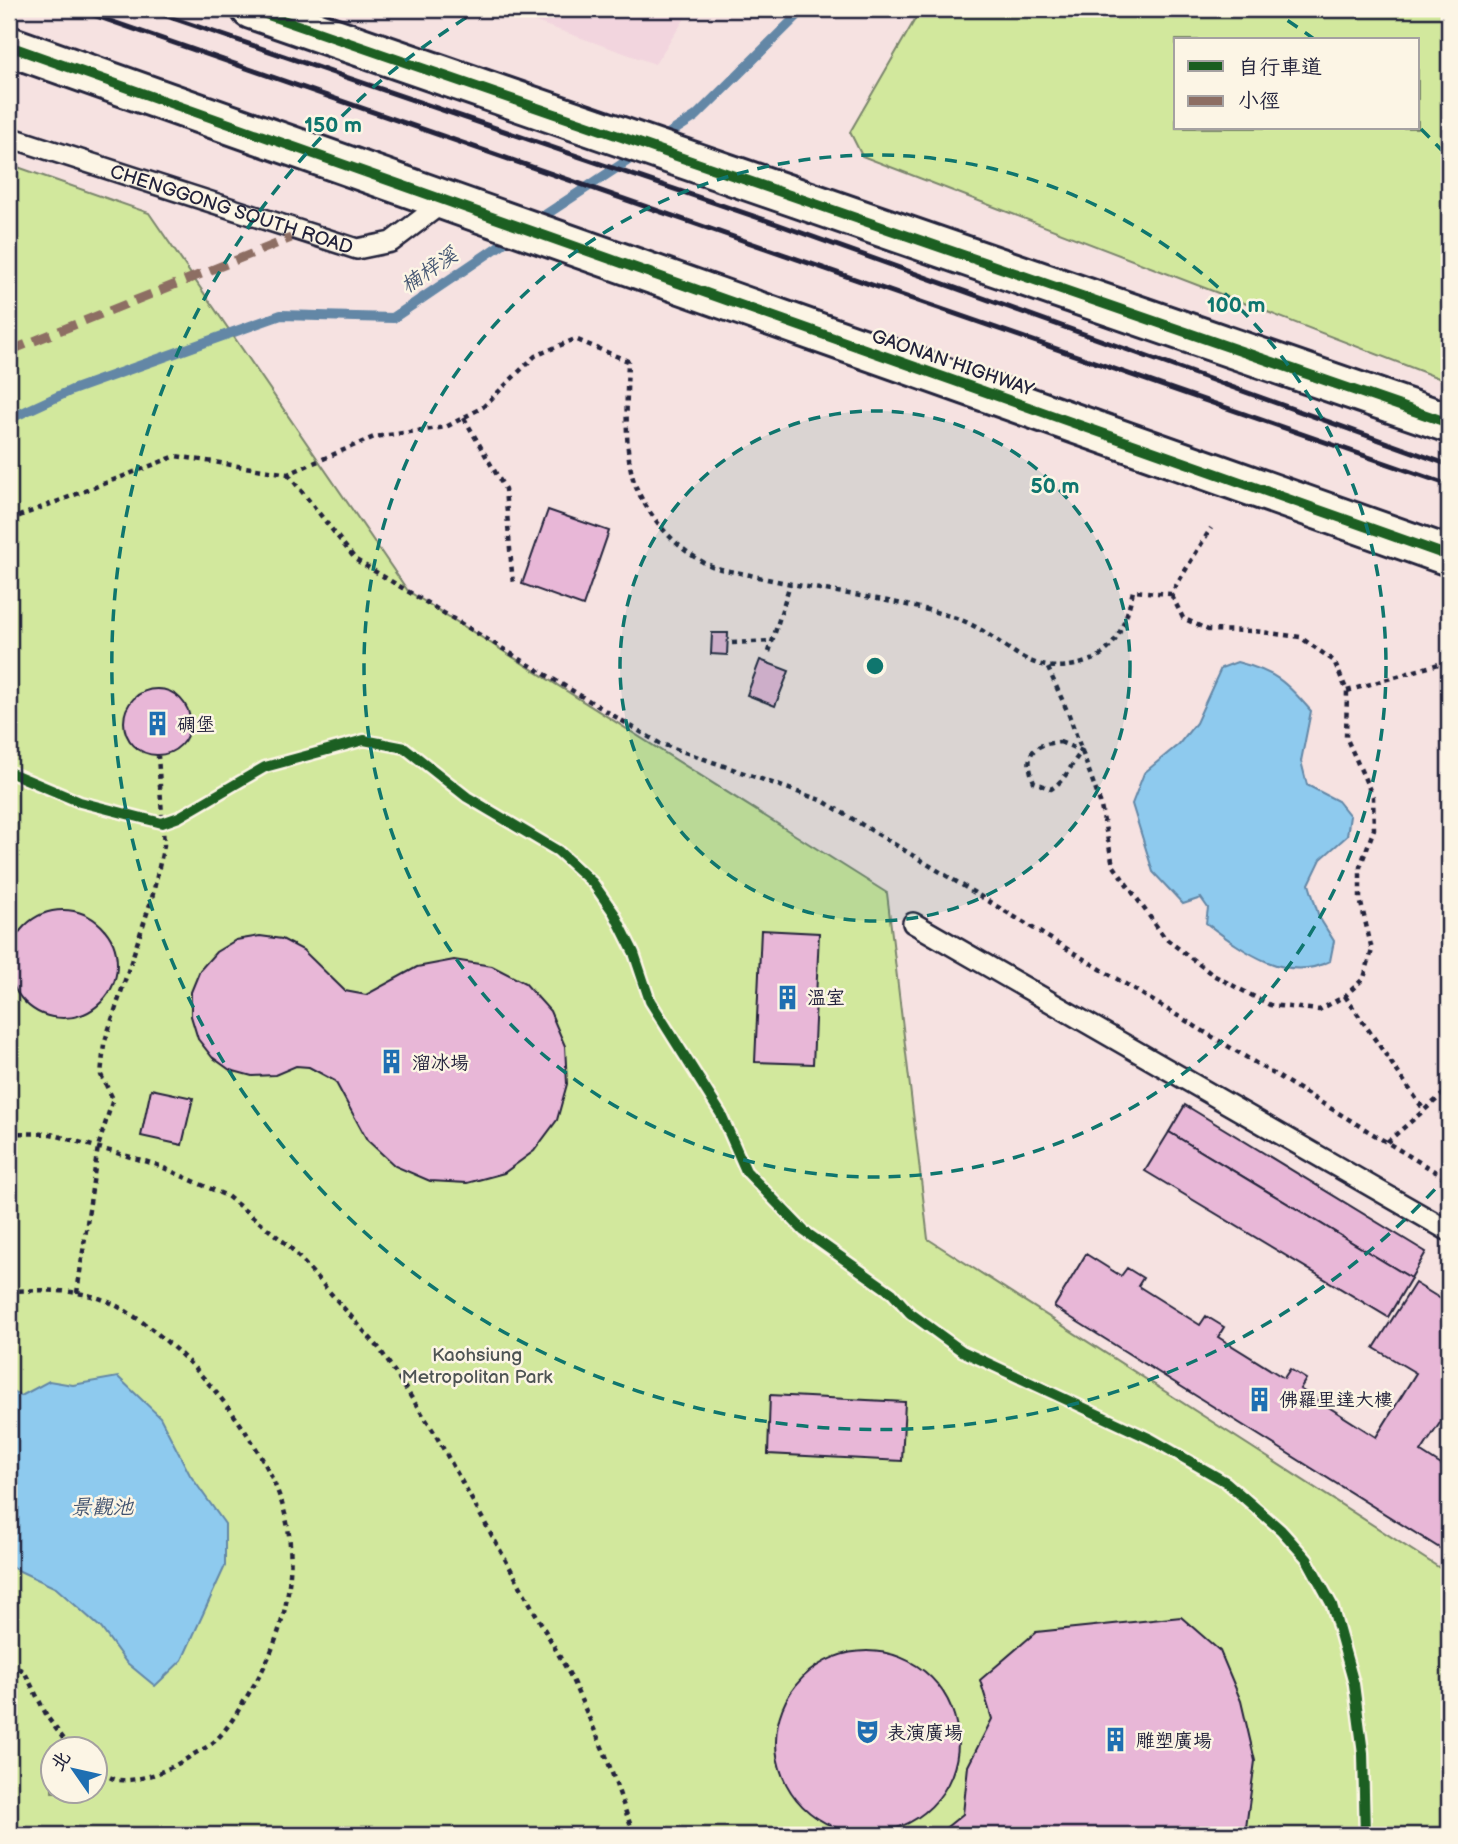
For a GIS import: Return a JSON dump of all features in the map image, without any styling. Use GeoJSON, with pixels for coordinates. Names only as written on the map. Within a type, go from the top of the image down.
{"type":"FeatureCollection","features":[{"type":"Feature","properties":{"kind":"main road"},"geometry":{"type":"LineString","coordinates":[[251,9],[1449,423]]}},
{"type":"Feature","properties":{"kind":"main road"},"geometry":{"type":"LineString","coordinates":[[9,46],[445,201]]}},
{"type":"Feature","properties":{"kind":"main road","name":"GAONAN HIGHWAY"},"geometry":{"type":"LineString","coordinates":[[445,201],[1449,556]]}},
{"type":"Feature","properties":{"kind":"lane","name":"CHENGGONG SOUTH ROAD"},"geometry":{"type":"LineString","coordinates":[[9,137],[357,249],[391,242],[445,201]]}},
{"type":"Feature","properties":{"kind":"lane"},"geometry":{"type":"LineString","coordinates":[[913,923],[1449,1231]]}},
{"type":"Feature","properties":{"kind":"path"},"geometry":{"type":"LineString","coordinates":[[9,520],[177,456],[288,474],[374,437],[446,427],[483,407],[535,356],[575,339],[628,360],[626,426],[636,486],[664,531],[707,564],[790,584],[862,594],[959,619],[1014,654],[1048,668],[1087,662],[1111,649],[1127,616],[1133,591],[1171,594]]}},
{"type":"Feature","properties":{"kind":"path"},"geometry":{"type":"LineString","coordinates":[[464,418],[505,489],[513,585]]}},
{"type":"Feature","properties":{"kind":"path"},"geometry":{"type":"LineString","coordinates":[[288,474],[356,561],[659,743],[823,801],[1449,1180]]}},
{"type":"Feature","properties":{"kind":"path"},"geometry":{"type":"LineString","coordinates":[[1171,594],[1211,528]]}},
{"type":"Feature","properties":{"kind":"path"},"geometry":{"type":"LineString","coordinates":[[769,652],[790,584]]}},
{"type":"Feature","properties":{"kind":"path"},"geometry":{"type":"LineString","coordinates":[[1048,668],[1100,802],[1113,865],[1165,937],[1213,975],[1270,1005],[1319,1010],[1345,996],[1364,978],[1373,950],[1360,899],[1360,867],[1374,829],[1373,797],[1346,737],[1347,691],[1334,661],[1300,637],[1254,631],[1208,630],[1183,618],[1171,594]]}},
{"type":"Feature","properties":{"kind":"path"},"geometry":{"type":"LineString","coordinates":[[732,643],[773,641]]}},
{"type":"Feature","properties":{"kind":"path"},"geometry":{"type":"LineString","coordinates":[[1347,691],[1425,665],[1449,661]]}},
{"type":"Feature","properties":{"kind":"path"},"geometry":{"type":"LineString","coordinates":[[1060,742],[1082,751],[1071,764],[1065,780],[1051,789],[1034,782],[1028,768],[1032,752],[1042,744],[1060,742]]}},
{"type":"Feature","properties":{"kind":"path"},"geometry":{"type":"LineString","coordinates":[[77,1293],[98,1147],[113,1098],[102,1075],[104,1044],[152,898],[164,845],[156,822],[158,755]]}},
{"type":"Feature","properties":{"kind":"path"},"geometry":{"type":"LineString","coordinates":[[156,822],[179,817]]}},
{"type":"Feature","properties":{"kind":"path"},"geometry":{"type":"LineString","coordinates":[[1345,996],[1424,1110]]}},
{"type":"Feature","properties":{"kind":"path"},"geometry":{"type":"LineString","coordinates":[[1387,1142],[1449,1089]]}},
{"type":"Feature","properties":{"kind":"path"},"geometry":{"type":"LineString","coordinates":[[9,1133],[51,1133],[155,1164],[227,1196],[289,1246],[379,1348],[434,1432],[570,1675],[606,1756],[634,1835]]}},
{"type":"Feature","properties":{"kind":"path"},"geometry":{"type":"LineString","coordinates":[[9,1291],[77,1293],[111,1303],[146,1324],[215,1388],[244,1431],[283,1506],[290,1549],[286,1608],[268,1663],[215,1741],[150,1776],[117,1780],[108,1775]]}},
{"type":"Feature","properties":{"kind":"path"},"geometry":{"type":"LineString","coordinates":[[9,1665],[24,1671],[48,1718],[62,1736]]}},
{"type":"Feature","properties":{"kind":"shaded area"},"geometry":{"type":"Polygon","coordinates":[[[499,9],[691,9],[655,64],[499,9]]]}},
{"type":"Feature","properties":{"kind":"green space"},"geometry":{"type":"Polygon","coordinates":[[[921,9],[1449,9],[1449,382],[862,156],[850,132],[921,9]]]}},
{"type":"Feature","properties":{"kind":"green space","name":"Kaohsiung Metropolitan Park"},"geometry":{"type":"Polygon","coordinates":[[[9,164],[149,213],[408,591],[887,893],[928,1239],[1449,1574],[1449,1835],[9,1835],[9,164]]]}},
{"type":"Feature","properties":{"kind":"water"},"geometry":{"type":"Polygon","coordinates":[[[1237,662],[1279,679],[1311,711],[1301,761],[1307,785],[1338,801],[1350,816],[1347,836],[1321,859],[1309,884],[1319,917],[1334,941],[1330,961],[1313,967],[1297,969],[1265,961],[1234,944],[1206,923],[1208,908],[1201,898],[1183,904],[1153,872],[1132,804],[1144,773],[1179,744],[1196,723],[1221,668],[1237,662]]]}},
{"type":"Feature","properties":{"kind":"water","name":"景觀池"},"geometry":{"type":"Polygon","coordinates":[[[118,1377],[160,1417],[190,1475],[225,1524],[225,1566],[182,1660],[155,1686],[126,1662],[101,1628],[56,1588],[9,1566],[9,1389],[21,1396],[49,1381],[73,1385],[118,1377]]]}},
{"type":"Feature","properties":{"kind":"building"},"geometry":{"type":"Polygon","coordinates":[[[548,510],[609,531],[583,606],[522,584],[548,510]]]}},
{"type":"Feature","properties":{"kind":"building"},"geometry":{"type":"Polygon","coordinates":[[[712,633],[728,633],[727,655],[711,654],[712,633]]]}},
{"type":"Feature","properties":{"kind":"building"},"geometry":{"type":"Polygon","coordinates":[[[760,660],[789,671],[775,706],[747,695],[760,660]]]}},
{"type":"Feature","properties":{"kind":"building","name":"碉堡"},"geometry":{"type":"Polygon","coordinates":[[[157,689],[170,692],[180,699],[187,709],[190,722],[187,735],[180,745],[170,752],[157,755],[144,752],[134,745],[127,735],[124,722],[127,709],[134,699],[144,692],[157,689]]]}},
{"type":"Feature","properties":{"kind":"building"},"geometry":{"type":"Polygon","coordinates":[[[63,910],[84,914],[101,926],[113,943],[117,964],[113,985],[101,1002],[84,1014],[63,1018],[42,1014],[25,1002],[13,985],[9,964],[13,943],[25,926],[42,914],[63,910]]]}},
{"type":"Feature","properties":{"kind":"building","name":"溫室"},"geometry":{"type":"Polygon","coordinates":[[[761,930],[819,933],[813,1064],[755,1062],[761,930]]]}},
{"type":"Feature","properties":{"kind":"building","name":"溜冰場"},"geometry":{"type":"Polygon","coordinates":[[[260,936],[282,939],[303,950],[345,991],[366,995],[417,967],[454,960],[492,966],[525,983],[550,1011],[565,1046],[567,1084],[557,1120],[534,1151],[504,1173],[467,1183],[430,1181],[395,1166],[367,1140],[335,1081],[309,1067],[296,1066],[275,1075],[252,1076],[230,1070],[212,1057],[198,1039],[191,1016],[191,992],[200,970],[216,952],[236,940],[260,936]]]}},
{"type":"Feature","properties":{"kind":"building"},"geometry":{"type":"Polygon","coordinates":[[[151,1089],[193,1098],[182,1145],[141,1136],[151,1089]]]}},
{"type":"Feature","properties":{"kind":"building"},"geometry":{"type":"Polygon","coordinates":[[[1185,1105],[1426,1252],[1411,1278],[1169,1132],[1185,1105]]]}},
{"type":"Feature","properties":{"kind":"building"},"geometry":{"type":"Polygon","coordinates":[[[1169,1132],[1411,1278],[1388,1317],[1145,1171],[1169,1132]]]}},
{"type":"Feature","properties":{"kind":"building","name":"佛羅里達大樓"},"geometry":{"type":"Polygon","coordinates":[[[1086,1254],[1121,1276],[1127,1268],[1143,1278],[1138,1286],[1200,1325],[1206,1316],[1224,1327],[1218,1337],[1284,1378],[1290,1369],[1306,1379],[1300,1389],[1376,1437],[1416,1373],[1374,1348],[1415,1283],[1449,1304],[1449,1409],[1421,1452],[1449,1470],[1449,1554],[1054,1307],[1086,1254]]]}},
{"type":"Feature","properties":{"kind":"building"},"geometry":{"type":"Polygon","coordinates":[[[770,1395],[905,1402],[902,1461],[768,1454],[770,1395]]]}},
{"type":"Feature","properties":{"kind":"building","name":"雕塑廣場"},"geometry":{"type":"Polygon","coordinates":[[[1181,1617],[1220,1651],[1241,1701],[1255,1761],[1245,1835],[937,1835],[963,1814],[968,1766],[992,1719],[980,1680],[1036,1632],[1181,1617]]]}},
{"type":"Feature","properties":{"kind":"building","name":"表演廣場"},"geometry":{"type":"Polygon","coordinates":[[[867,1651],[902,1658],[931,1678],[951,1707],[958,1742],[951,1777],[931,1806],[902,1826],[867,1833],[832,1826],[803,1806],[783,1777],[776,1742],[783,1707],[803,1678],[832,1658],[867,1651]]]}},
{"type":"Feature","properties":{"kind":"waterway","name":"楠梓溪"},"geometry":{"type":"LineString","coordinates":[[659,140],[696,116],[804,9]]}},
{"type":"Feature","properties":{"kind":"waterway","name":"楠梓溪"},"geometry":{"type":"LineString","coordinates":[[533,223],[639,153]]}},
{"type":"Feature","properties":{"kind":"waterway","name":"楠梓溪"},"geometry":{"type":"LineString","coordinates":[[9,419],[72,390],[281,315],[393,318],[517,234]]}},
{"type":"Feature","properties":{"kind":"railway"},"geometry":{"type":"LineString","coordinates":[[76,9],[1449,485]]}},
{"type":"Feature","properties":{"kind":"railway"},"geometry":{"type":"LineString","coordinates":[[146,9],[777,224],[1449,465]]}},
{"type":"Feature","properties":{"kind":"marked path"},"geometry":{"type":"LineString","coordinates":[[9,351],[291,238]]}},
{"type":"Feature","properties":{"kind":"cycle path"},"geometry":{"type":"LineString","coordinates":[[251,9],[1449,423]]}},
{"type":"Feature","properties":{"kind":"cycle path"},"geometry":{"type":"LineString","coordinates":[[9,46],[1449,556]]}},
{"type":"Feature","properties":{"kind":"cycle path"},"geometry":{"type":"LineString","coordinates":[[9,772],[80,802],[162,823],[179,817],[265,767],[364,740],[405,748],[467,797],[558,851],[593,883],[614,913],[634,953],[650,1001],[721,1114],[746,1171],[804,1231],[892,1293],[910,1313],[962,1351],[1151,1439],[1226,1482],[1281,1530],[1307,1559],[1332,1605],[1354,1684],[1363,1753],[1365,1835]]}},
{"type":"Feature","properties":{"kind":"place","name":"碉堡"},"geometry":{"type":"Point","coordinates":[157,724]}},
{"type":"Feature","properties":{"kind":"place","name":"溫室"},"geometry":{"type":"Point","coordinates":[787,997]}},
{"type":"Feature","properties":{"kind":"place","name":"溜冰場"},"geometry":{"type":"Point","coordinates":[392,1062]}},
{"type":"Feature","properties":{"kind":"place","name":"佛羅里達大樓"},"geometry":{"type":"Point","coordinates":[1259,1399]}},
{"type":"Feature","properties":{"kind":"place","name":"表演廣場"},"geometry":{"type":"Point","coordinates":[867,1732]}},
{"type":"Feature","properties":{"kind":"place","name":"雕塑廣場"},"geometry":{"type":"Point","coordinates":[1116,1740]}}]}
